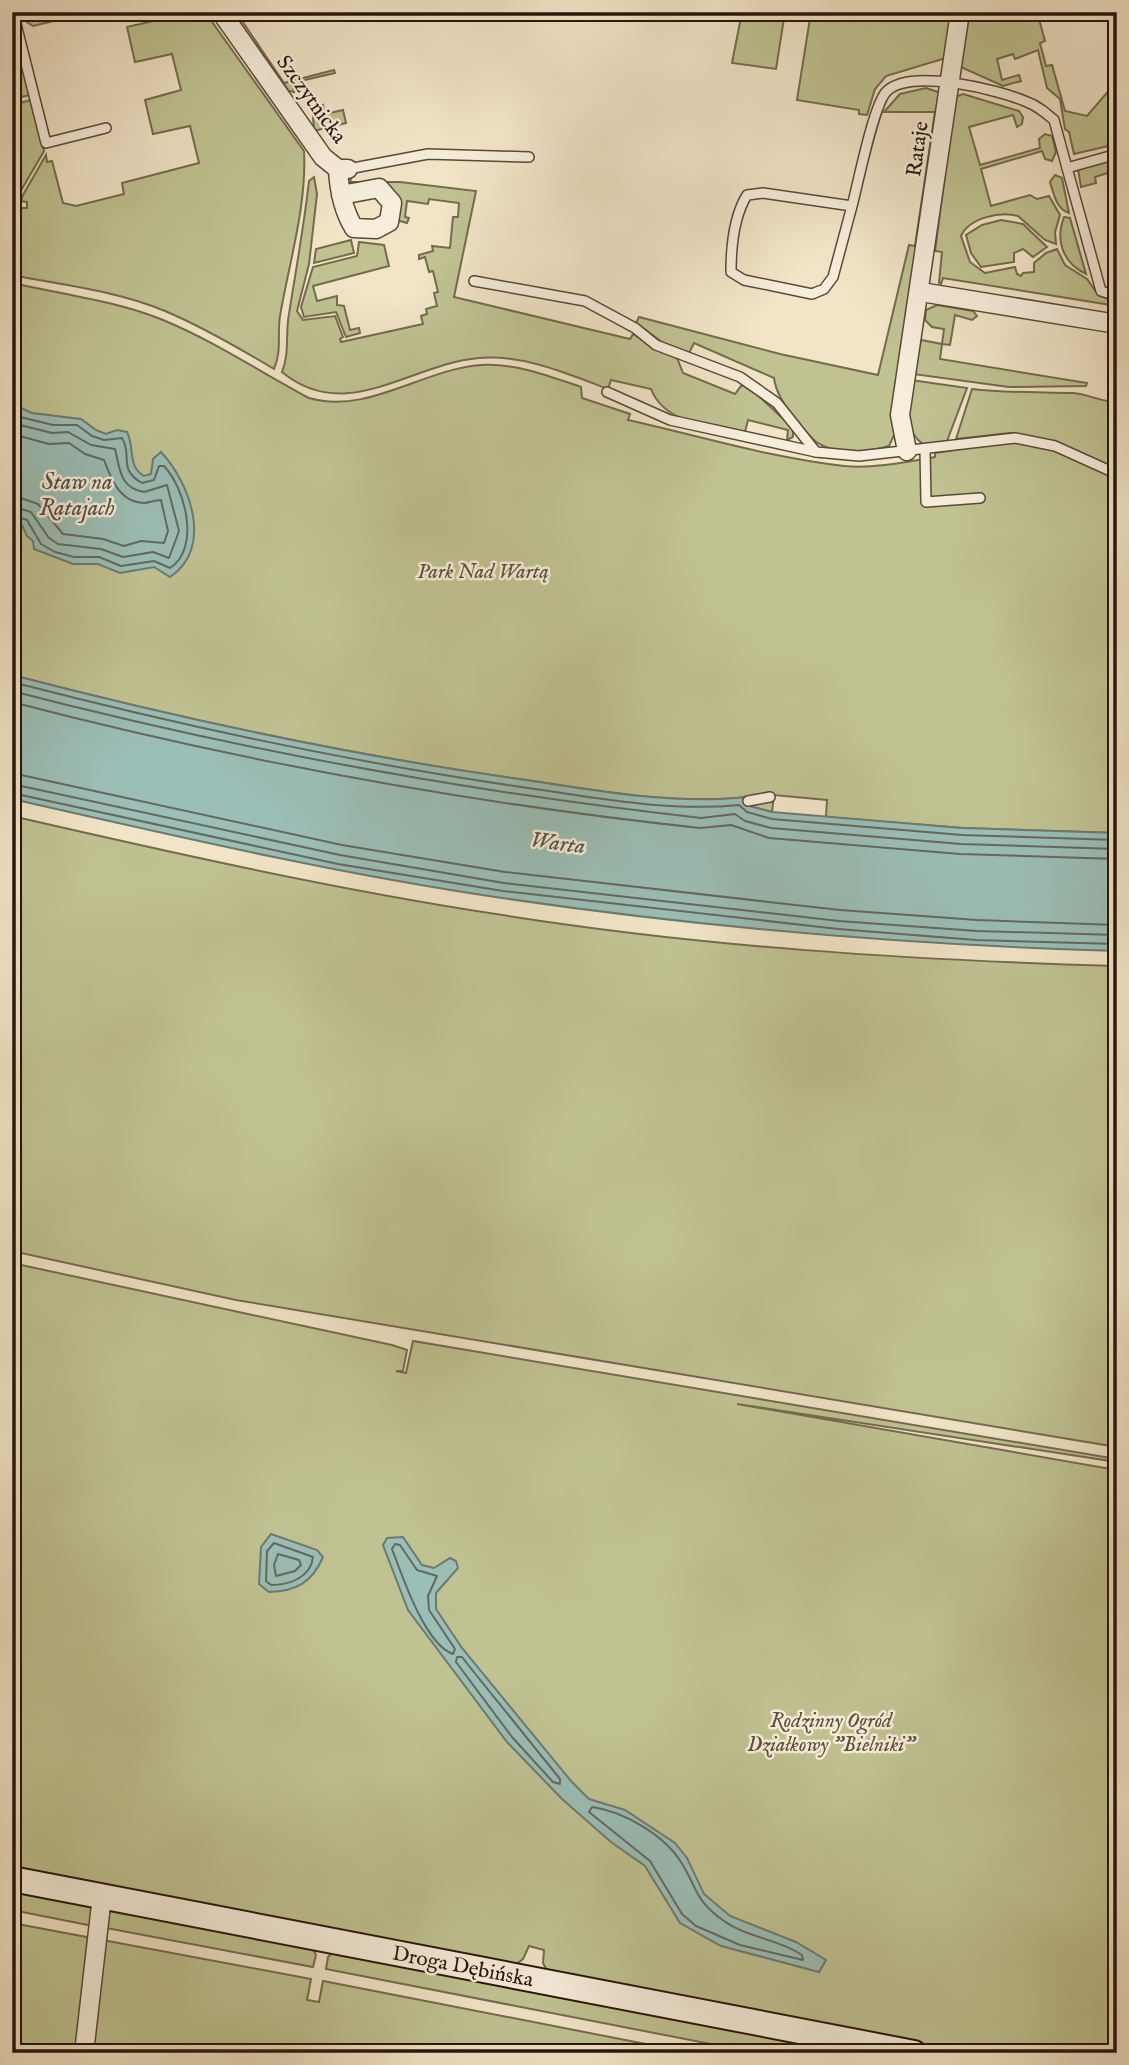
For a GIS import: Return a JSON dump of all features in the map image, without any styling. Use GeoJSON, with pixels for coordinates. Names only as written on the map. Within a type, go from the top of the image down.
{"type":"FeatureCollection","features":[{"type":"Feature","properties":{"kind":"street","name":"Szczytnicka"},"geometry":{"type":"LineString","coordinates":[[220,12],[323,157],[341,178]]}},
{"type":"Feature","properties":{"kind":"street","name":"Rataje"},"geometry":{"type":"LineString","coordinates":[[907,451],[900,415],[921,292],[960,12]]}},
{"type":"Feature","properties":{"kind":"street"},"geometry":{"type":"LineString","coordinates":[[921,292],[1117,324]]}},
{"type":"Feature","properties":{"kind":"street","name":"Droga Dębińska"},"geometry":{"type":"LineString","coordinates":[[12,1879],[914,2053]]}},
{"type":"Feature","properties":{"kind":"street"},"geometry":{"type":"LineString","coordinates":[[84,2053],[102,1896]]}},
{"type":"Feature","properties":{"kind":"lane"},"geometry":{"type":"LineString","coordinates":[[13,12],[46,143],[106,128]]}},
{"type":"Feature","properties":{"kind":"lane"},"geometry":{"type":"LineString","coordinates":[[852,206],[763,193],[747,195],[740,206],[731,255],[732,272],[744,280],[812,294],[824,289],[833,277],[885,93],[897,86],[923,81],[949,82],[1026,101],[1054,120],[1101,291],[1117,296]]}},
{"type":"Feature","properties":{"kind":"lane"},"geometry":{"type":"LineString","coordinates":[[341,178],[428,154],[529,157]]}},
{"type":"Feature","properties":{"kind":"lane"},"geometry":{"type":"LineString","coordinates":[[1067,168],[1117,154]]}},
{"type":"Feature","properties":{"kind":"lane"},"geometry":{"type":"LineString","coordinates":[[474,281],[585,301],[635,328],[656,345],[740,377],[777,403],[816,452]]}},
{"type":"Feature","properties":{"kind":"lane"},"geometry":{"type":"LineString","coordinates":[[607,393],[670,420],[816,452],[859,456],[1003,438],[1030,440],[1055,446],[1117,474]]}},
{"type":"Feature","properties":{"kind":"lane"},"geometry":{"type":"LineString","coordinates":[[925,449],[926,502],[980,498]]}},
{"type":"Feature","properties":{"kind":"lane"},"geometry":{"type":"LineString","coordinates":[[748,801],[770,797]]}},
{"type":"Feature","properties":{"kind":"green space"},"geometry":{"type":"Polygon","coordinates":[[[24,12],[65,12],[66,18],[33,26],[27,22],[24,12]]]}},
{"type":"Feature","properties":{"kind":"green space"},"geometry":{"type":"Polygon","coordinates":[[[161,12],[205,12],[304,151],[303,192],[280,316],[279,349],[274,369],[207,331],[147,304],[89,289],[12,275],[12,208],[27,208],[27,202],[21,201],[23,195],[46,155],[47,162],[52,161],[63,203],[76,206],[124,194],[122,183],[199,163],[190,126],[153,134],[145,100],[181,90],[172,54],[135,62],[127,27],[162,19],[161,12]]]}},
{"type":"Feature","properties":{"kind":"green space"},"geometry":{"type":"Polygon","coordinates":[[[229,12],[236,12],[284,83],[334,70],[335,73],[292,83],[294,92],[289,91],[229,12]]]}},
{"type":"Feature","properties":{"kind":"green space"},"geometry":{"type":"Polygon","coordinates":[[[742,12],[785,12],[776,69],[732,63],[742,12]]]}},
{"type":"Feature","properties":{"kind":"green space"},"geometry":{"type":"Polygon","coordinates":[[[811,12],[952,12],[946,58],[886,76],[875,89],[867,115],[859,114],[859,110],[797,100],[811,12]]]}},
{"type":"Feature","properties":{"kind":"green space"},"geometry":{"type":"Polygon","coordinates":[[[963,12],[1037,12],[1045,41],[1040,43],[1046,66],[1052,65],[1065,111],[1087,116],[1117,81],[1117,144],[1074,154],[1069,132],[1065,129],[1060,99],[1047,88],[1038,50],[1015,59],[1013,54],[997,59],[1002,80],[1019,75],[1021,81],[1003,86],[958,68],[963,12]]]}},
{"type":"Feature","properties":{"kind":"green space"},"geometry":{"type":"Polygon","coordinates":[[[12,24],[30,95],[12,99],[12,24]]]}},
{"type":"Feature","properties":{"kind":"green space"},"geometry":{"type":"Polygon","coordinates":[[[926,88],[941,93],[895,433],[889,446],[872,450],[831,449],[815,441],[790,412],[774,378],[694,343],[688,355],[666,345],[636,323],[639,317],[780,354],[878,375],[909,245],[915,246],[935,112],[884,112],[900,94],[926,88]]]}},
{"type":"Feature","properties":{"kind":"green space"},"geometry":{"type":"Polygon","coordinates":[[[963,94],[1019,111],[1023,117],[1022,124],[1017,127],[1013,115],[969,127],[980,165],[1040,148],[1039,139],[1045,134],[1052,136],[1056,152],[1052,161],[1045,159],[1042,151],[981,169],[991,206],[1030,195],[1037,199],[1049,196],[1060,215],[1055,232],[1056,244],[1045,240],[1018,216],[1003,214],[978,220],[961,236],[970,262],[985,273],[1015,267],[1017,274],[1021,276],[1023,273],[1034,272],[1034,263],[1046,253],[1057,249],[1065,265],[1087,279],[1099,296],[1117,301],[1117,306],[943,278],[941,284],[939,283],[942,252],[935,251],[955,97],[963,94]]]}},
{"type":"Feature","properties":{"kind":"green space"},"geometry":{"type":"Polygon","coordinates":[[[31,100],[44,151],[12,206],[12,105],[31,100]]]}},
{"type":"Feature","properties":{"kind":"green space"},"geometry":{"type":"Polygon","coordinates":[[[323,105],[325,114],[343,110],[346,123],[314,131],[313,116],[323,105]]]}},
{"type":"Feature","properties":{"kind":"green space"},"geometry":{"type":"Polygon","coordinates":[[[1117,158],[1117,170],[1095,177],[1096,183],[1081,187],[1078,169],[1117,158]]]}},
{"type":"Feature","properties":{"kind":"green space"},"geometry":{"type":"Polygon","coordinates":[[[1055,175],[1062,178],[1069,213],[1058,205],[1054,196],[1050,182],[1055,175]]]}},
{"type":"Feature","properties":{"kind":"green space"},"geometry":{"type":"Polygon","coordinates":[[[314,177],[317,194],[309,264],[297,311],[303,320],[335,316],[343,337],[341,342],[423,324],[421,316],[427,314],[426,309],[437,306],[434,293],[438,292],[433,271],[429,272],[425,257],[419,259],[419,255],[433,251],[432,246],[450,248],[453,217],[458,217],[459,203],[429,199],[428,204],[407,201],[407,223],[396,220],[396,200],[350,188],[344,177],[350,177],[351,182],[400,182],[476,191],[454,297],[630,339],[633,334],[677,358],[683,373],[735,394],[741,386],[747,385],[793,428],[793,437],[787,440],[788,430],[748,420],[745,432],[704,425],[678,417],[667,410],[651,389],[611,380],[608,389],[545,366],[512,359],[479,358],[453,362],[379,387],[354,392],[330,393],[306,387],[282,372],[309,181],[314,177]]]}},
{"type":"Feature","properties":{"kind":"green space"},"geometry":{"type":"Polygon","coordinates":[[[1064,217],[1070,218],[1086,274],[1072,264],[1063,250],[1060,234],[1064,217]]]}},
{"type":"Feature","properties":{"kind":"green space"},"geometry":{"type":"Polygon","coordinates":[[[1001,220],[1023,224],[1047,247],[1033,257],[1023,249],[1014,253],[1014,262],[981,267],[971,253],[966,235],[982,225],[1001,220]]]}},
{"type":"Feature","properties":{"kind":"green space"},"geometry":{"type":"Polygon","coordinates":[[[351,240],[354,253],[314,263],[316,249],[351,240]]]}},
{"type":"Feature","properties":{"kind":"green space"},"geometry":{"type":"Polygon","coordinates":[[[359,242],[384,245],[389,266],[313,286],[317,301],[337,296],[337,305],[344,306],[350,330],[359,328],[360,333],[346,337],[336,312],[304,317],[301,307],[313,267],[357,256],[359,242]]]}},
{"type":"Feature","properties":{"kind":"green space","name":"Park Nad Wartą"},"geometry":{"type":"Polygon","coordinates":[[[12,283],[145,313],[219,347],[309,398],[331,402],[374,396],[459,368],[507,366],[581,387],[582,398],[630,414],[628,420],[790,458],[855,467],[878,466],[935,457],[935,453],[1011,441],[1055,450],[1117,479],[1117,833],[962,828],[826,817],[827,800],[774,795],[772,812],[749,806],[747,797],[692,799],[636,796],[396,760],[139,707],[12,675],[12,283]]]}},
{"type":"Feature","properties":{"kind":"green space"},"geometry":{"type":"Polygon","coordinates":[[[937,305],[973,311],[977,316],[972,320],[955,315],[950,345],[942,344],[944,329],[932,327],[925,320],[926,310],[937,305]]]}},
{"type":"Feature","properties":{"kind":"green space"},"geometry":{"type":"Polygon","coordinates":[[[921,340],[942,344],[940,359],[1087,383],[1086,386],[1009,387],[913,374],[921,340]]]}},
{"type":"Feature","properties":{"kind":"green space"},"geometry":{"type":"Polygon","coordinates":[[[911,380],[967,388],[947,441],[924,445],[912,432],[908,416],[911,380]]]}},
{"type":"Feature","properties":{"kind":"green space"},"geometry":{"type":"Polygon","coordinates":[[[972,389],[1073,393],[1117,402],[1117,471],[1043,439],[1010,433],[956,439],[972,389]]]}},
{"type":"Feature","properties":{"kind":"green space"},"geometry":{"type":"Polygon","coordinates":[[[12,816],[314,882],[573,925],[728,943],[883,956],[1117,966],[1117,1447],[236,1300],[12,1251],[12,816]]]}},
{"type":"Feature","properties":{"kind":"green space","name":"Rodzinny Ogród Działkowy \"Bielniki\""},"geometry":{"type":"Polygon","coordinates":[[[12,1263],[392,1345],[407,1350],[403,1371],[396,1371],[406,1373],[413,1341],[1117,1459],[1117,1462],[737,1404],[1117,1470],[1117,2053],[956,2053],[549,1974],[543,1963],[544,1950],[529,1946],[523,1959],[515,1965],[12,1871],[12,1263]]]}},
{"type":"Feature","properties":{"kind":"green space"},"geometry":{"type":"Polygon","coordinates":[[[12,1887],[88,1901],[94,1907],[93,1926],[12,1910],[12,1887]]]}},
{"type":"Feature","properties":{"kind":"green space"},"geometry":{"type":"Polygon","coordinates":[[[110,1907],[312,1947],[316,1955],[313,1967],[106,1928],[110,1907]]]}},
{"type":"Feature","properties":{"kind":"green space"},"geometry":{"type":"Polygon","coordinates":[[[12,1923],[311,1979],[307,2000],[319,2002],[323,1981],[692,2053],[12,2053],[12,1923]]]}},
{"type":"Feature","properties":{"kind":"green space"},"geometry":{"type":"Polygon","coordinates":[[[334,1951],[874,2053],[757,2053],[326,1969],[328,1957],[334,1951]]]}},
{"type":"Feature","properties":{"kind":"water","name":"Staw na Ratajach"},"geometry":{"type":"Polygon","coordinates":[[[19,407],[32,413],[81,419],[106,434],[117,430],[127,432],[133,462],[144,476],[151,474],[153,459],[161,452],[181,481],[193,515],[191,550],[183,565],[170,577],[154,567],[120,573],[98,564],[73,564],[34,549],[33,541],[27,536],[22,525],[14,522],[12,510],[12,408],[19,407]]]}},
{"type":"Feature","properties":{"kind":"water","name":"Warta"},"geometry":{"type":"Polygon","coordinates":[[[12,675],[267,735],[396,760],[636,796],[692,799],[747,797],[749,806],[772,812],[962,828],[1117,833],[1117,951],[809,934],[579,909],[317,866],[12,799],[12,675]]]}},
{"type":"Feature","properties":{"kind":"water"},"geometry":{"type":"Polygon","coordinates":[[[271,1534],[317,1550],[323,1557],[314,1573],[302,1584],[287,1590],[269,1592],[259,1584],[261,1547],[271,1534]]]}},
{"type":"Feature","properties":{"kind":"water"},"geometry":{"type":"Polygon","coordinates":[[[403,1537],[422,1565],[434,1568],[450,1558],[456,1561],[458,1568],[436,1593],[436,1609],[462,1648],[571,1781],[589,1799],[625,1810],[675,1843],[687,1858],[704,1894],[730,1916],[796,1942],[826,1960],[819,1972],[721,1946],[680,1923],[645,1866],[611,1842],[562,1799],[507,1742],[408,1610],[383,1545],[387,1538],[403,1537]]]}}]}
